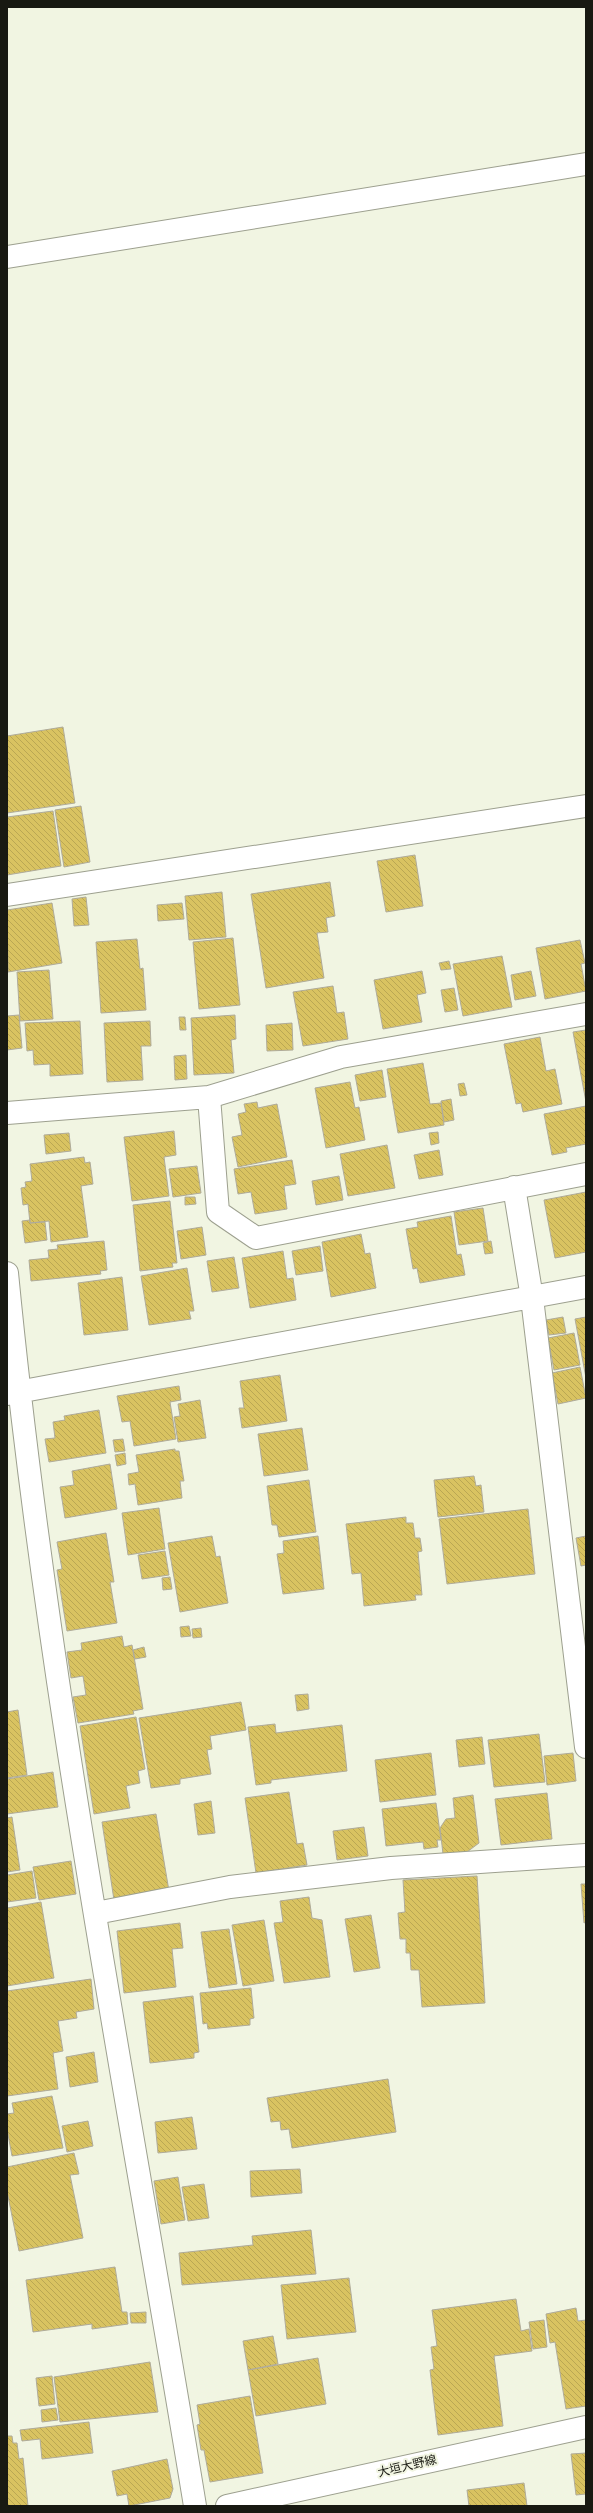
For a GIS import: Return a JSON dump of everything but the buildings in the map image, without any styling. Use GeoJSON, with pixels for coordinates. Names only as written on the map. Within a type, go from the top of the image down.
{"type":"FeatureCollection","features":[{"type":"Feature","properties":{"kind":"street"},"geometry":{"type":"LineString","coordinates":[[7,257],[586,164]]}},
{"type":"Feature","properties":{"kind":"street"},"geometry":{"type":"LineString","coordinates":[[7,895],[586,806]]}},
{"type":"Feature","properties":{"kind":"street"},"geometry":{"type":"LineString","coordinates":[[7,1113],[209,1098],[341,1057],[586,1014]]}},
{"type":"Feature","properties":{"kind":"street"},"geometry":{"type":"LineString","coordinates":[[209,1098],[218,1212],[256,1238],[586,1174]]}},
{"type":"Feature","properties":{"kind":"street"},"geometry":{"type":"LineString","coordinates":[[514,1187],[532,1298],[586,1747]]}},
{"type":"Feature","properties":{"kind":"street"},"geometry":{"type":"LineString","coordinates":[[7,1273],[13,1393],[70,1762],[195,2506]]}},
{"type":"Feature","properties":{"kind":"street"},"geometry":{"type":"LineString","coordinates":[[13,1393],[586,1287]]}},
{"type":"Feature","properties":{"kind":"street"},"geometry":{"type":"LineString","coordinates":[[96,1913],[230,1887],[391,1868],[586,1855]]}},
{"type":"Feature","properties":{"kind":"street","name":"大垣大野線"},"geometry":{"type":"LineString","coordinates":[[227,2506],[586,2427]]}}]}
